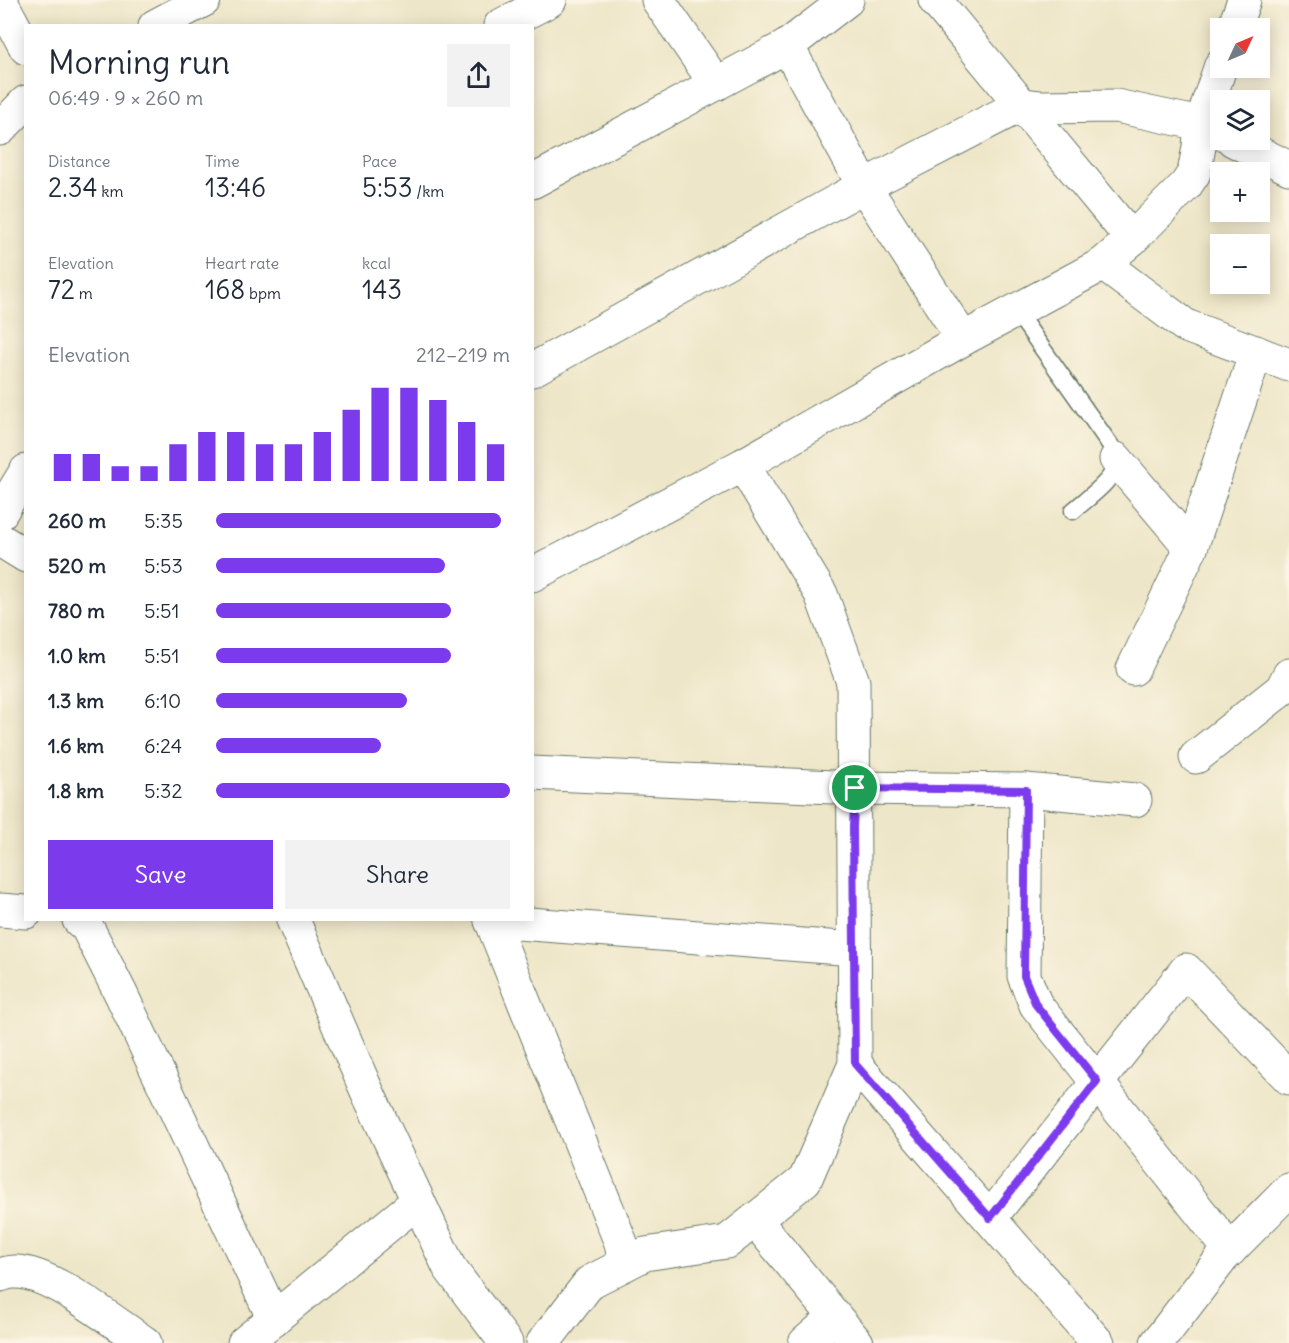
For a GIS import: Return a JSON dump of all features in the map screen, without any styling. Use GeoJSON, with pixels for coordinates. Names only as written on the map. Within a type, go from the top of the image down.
{"type":"FeatureCollection","features":[{"type":"Feature","properties":{"kind":"street"},"geometry":{"type":"LineString","coordinates":[[0,0],[24,44]]}},
{"type":"Feature","properties":{"kind":"street"},"geometry":{"type":"LineString","coordinates":[[158,24],[204,0]]}},
{"type":"Feature","properties":{"kind":"street"},"geometry":{"type":"LineString","coordinates":[[504,24],[550,0]]}},
{"type":"Feature","properties":{"kind":"street"},"geometry":{"type":"LineString","coordinates":[[658,0],[716,84]]}},
{"type":"Feature","properties":{"kind":"street"},"geometry":{"type":"LineString","coordinates":[[534,181],[787,46],[847,0]]}},
{"type":"Feature","properties":{"kind":"street"},"geometry":{"type":"LineString","coordinates":[[936,0],[1132,239]]}},
{"type":"Feature","properties":{"kind":"street"},"geometry":{"type":"LineString","coordinates":[[1238,18],[1244,0]]}},
{"type":"Feature","properties":{"kind":"street"},"geometry":{"type":"LineString","coordinates":[[787,46],[864,186],[963,339]]}},
{"type":"Feature","properties":{"kind":"street"},"geometry":{"type":"LineString","coordinates":[[0,129],[24,104]]}},
{"type":"Feature","properties":{"kind":"street"},"geometry":{"type":"LineString","coordinates":[[534,369],[864,186],[1021,105],[1116,106],[1210,129]]}},
{"type":"Feature","properties":{"kind":"street"},"geometry":{"type":"LineString","coordinates":[[534,574],[743,465],[963,339],[1102,264],[1132,239],[1186,185],[1194,173],[1199,147],[1210,130]]}},
{"type":"Feature","properties":{"kind":"street"},"geometry":{"type":"LineString","coordinates":[[1253,150],[1289,168]]}},
{"type":"Feature","properties":{"kind":"street"},"geometry":{"type":"LineString","coordinates":[[1102,264],[1186,326],[1289,365]]}},
{"type":"Feature","properties":{"kind":"street"},"geometry":{"type":"LineString","coordinates":[[1133,669],[1191,548],[1256,352]]}},
{"type":"Feature","properties":{"kind":"street"},"geometry":{"type":"LineString","coordinates":[[1116,459],[1191,548]]}},
{"type":"Feature","properties":{"kind":"street"},"geometry":{"type":"LineString","coordinates":[[543,1343],[590,1282],[645,1254],[727,1242],[805,1180],[855,1064],[853,682],[821,594],[743,465]]}},
{"type":"Feature","properties":{"kind":"street"},"geometry":{"type":"LineString","coordinates":[[0,514],[24,474]]}},
{"type":"Feature","properties":{"kind":"street"},"geometry":{"type":"LineString","coordinates":[[0,540],[24,555]]}},
{"type":"Feature","properties":{"kind":"street"},"geometry":{"type":"LineString","coordinates":[[1196,757],[1282,689],[1289,675]]}},
{"type":"Feature","properties":{"kind":"street"},"geometry":{"type":"LineString","coordinates":[[534,773],[855,788],[1026,790],[1135,800]]}},
{"type":"Feature","properties":{"kind":"street"},"geometry":{"type":"LineString","coordinates":[[1026,790],[1024,976],[1036,1005],[1230,1250]]}},
{"type":"Feature","properties":{"kind":"street"},"geometry":{"type":"LineString","coordinates":[[0,910],[24,912]]}},
{"type":"Feature","properties":{"kind":"street"},"geometry":{"type":"LineString","coordinates":[[80,921],[87,927],[121,994],[274,1319]]}},
{"type":"Feature","properties":{"kind":"street"},"geometry":{"type":"LineString","coordinates":[[292,921],[366,1089],[449,1267],[506,1343]]}},
{"type":"Feature","properties":{"kind":"street"},"geometry":{"type":"LineString","coordinates":[[491,921],[621,1243],[625,1264]]}},
{"type":"Feature","properties":{"kind":"street"},"geometry":{"type":"LineString","coordinates":[[504,921],[854,949]]}},
{"type":"Feature","properties":{"kind":"street"},"geometry":{"type":"LineString","coordinates":[[990,1218],[1186,970],[1289,1078]]}},
{"type":"Feature","properties":{"kind":"street"},"geometry":{"type":"LineString","coordinates":[[855,1064],[1098,1343]]}},
{"type":"Feature","properties":{"kind":"street"},"geometry":{"type":"LineString","coordinates":[[1157,1343],[1230,1250],[1289,1190]]}},
{"type":"Feature","properties":{"kind":"street"},"geometry":{"type":"LineString","coordinates":[[244,1343],[418,1201]]}},
{"type":"Feature","properties":{"kind":"street"},"geometry":{"type":"LineString","coordinates":[[755,1220],[857,1343]]}},
{"type":"Feature","properties":{"kind":"street"},"geometry":{"type":"LineString","coordinates":[[0,1275],[14,1272],[39,1276],[145,1343]]}},
{"type":"Feature","properties":{"kind":"street"},"geometry":{"type":"LineString","coordinates":[[805,1343],[835,1317]]}},
{"type":"Feature","properties":{"kind":"lane"},"geometry":{"type":"LineString","coordinates":[[1016,311],[1111,446],[1116,459],[1115,470],[1110,478],[1072,511]]}},
{"type":"Feature","properties":{"kind":"route"},"geometry":{"type":"LineString","coordinates":[[855,788],[1026,790],[1024,976],[1036,1005],[1097,1081],[990,1218],[855,1064],[853,827],[855,788]]}}]}
